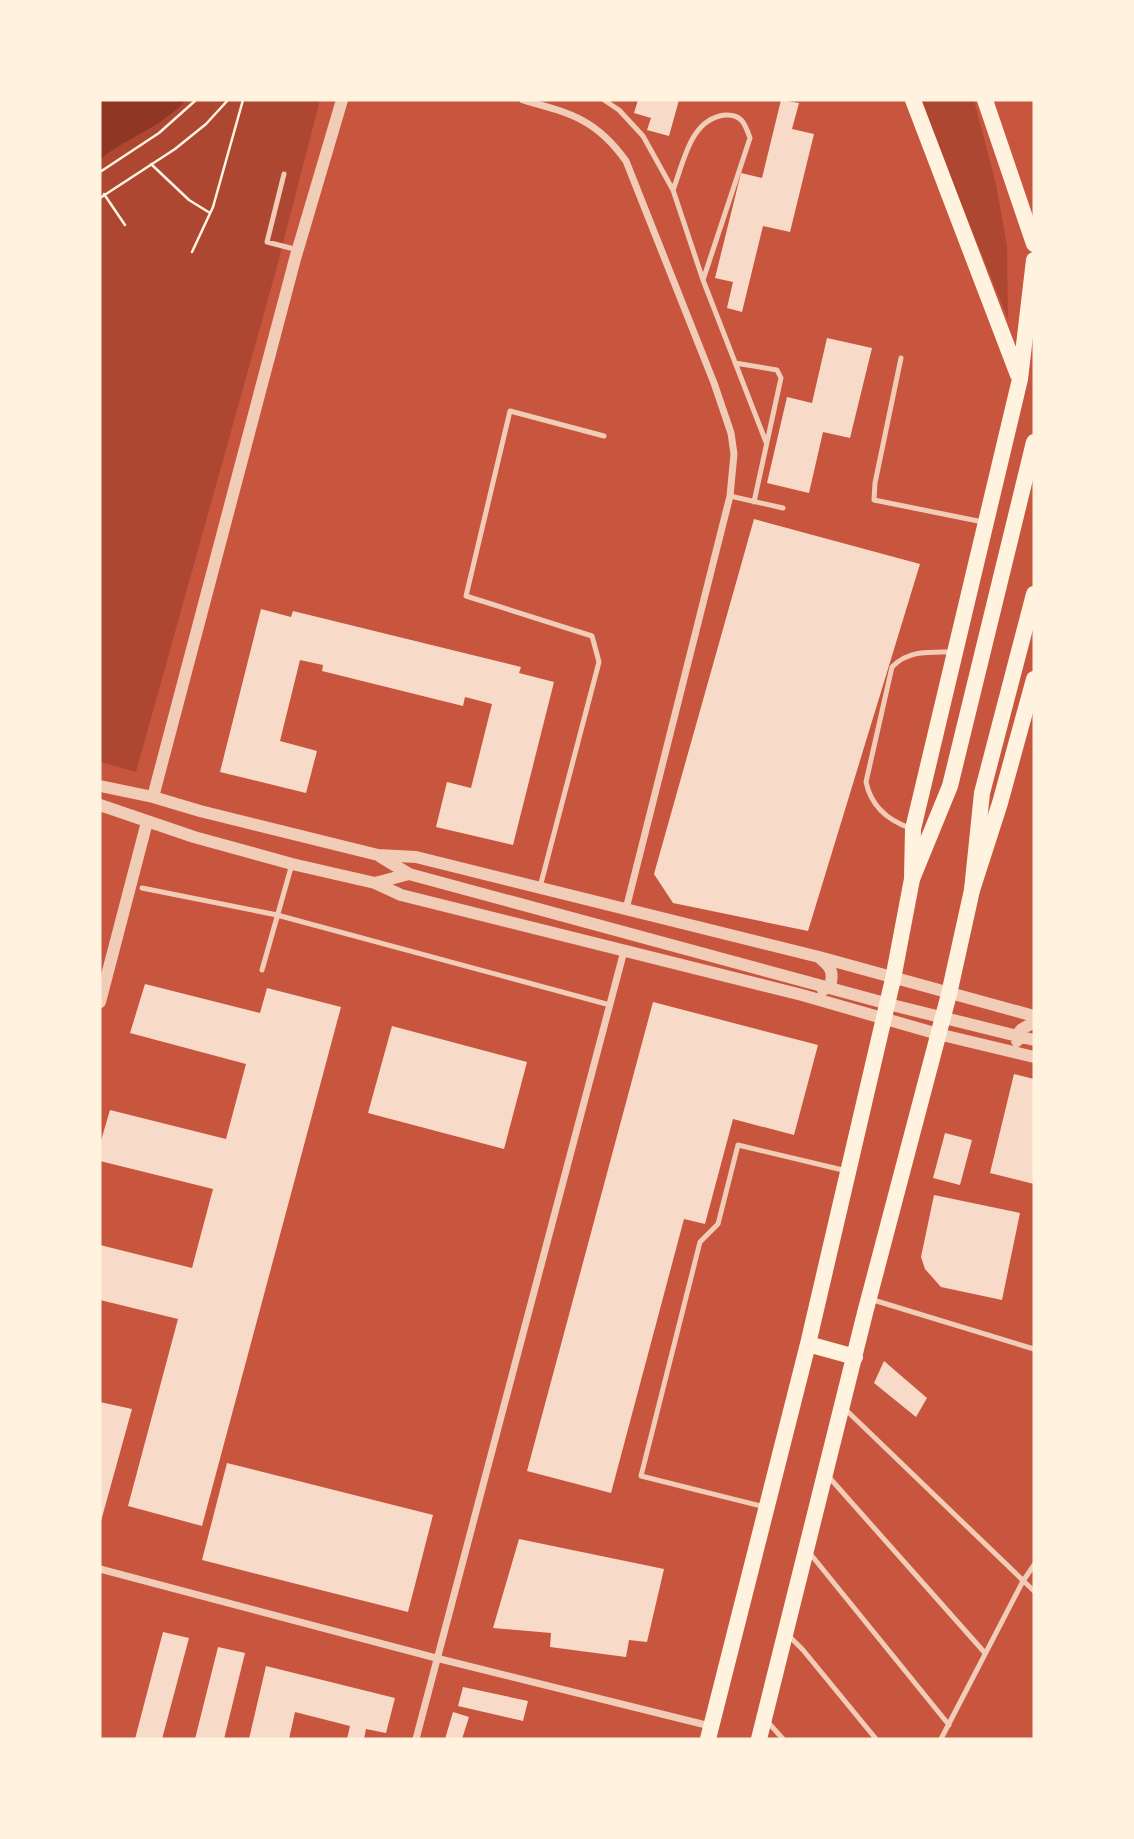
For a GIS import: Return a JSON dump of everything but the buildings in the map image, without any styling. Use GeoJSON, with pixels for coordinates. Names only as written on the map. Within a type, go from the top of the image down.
{"type":"FeatureCollection","features":[{"type":"Feature","properties":{"kind":"main road"},"geometry":{"type":"LineString","coordinates":[[913,100],[1020,379]]}},
{"type":"Feature","properties":{"kind":"main road"},"geometry":{"type":"LineString","coordinates":[[985,100],[1034,244]]}},
{"type":"Feature","properties":{"kind":"main road"},"geometry":{"type":"LineString","coordinates":[[709,1733],[808,1344],[893,979],[912,879],[913,829],[1020,379],[1034,260]]}},
{"type":"Feature","properties":{"kind":"main road"},"geometry":{"type":"LineString","coordinates":[[912,879],[950,786],[1034,442]]}},
{"type":"Feature","properties":{"kind":"main road"},"geometry":{"type":"LineString","coordinates":[[972,890],[982,793],[1034,594]]}},
{"type":"Feature","properties":{"kind":"main road"},"geometry":{"type":"LineString","coordinates":[[759,1739],[926,1074],[949,993],[972,890],[1000,803],[1034,679]]}},
{"type":"Feature","properties":{"kind":"main road"},"geometry":{"type":"LineString","coordinates":[[808,1344],[855,1357]]}},
{"type":"Feature","properties":{"kind":"street"},"geometry":{"type":"LineString","coordinates":[[153,797],[298,250],[342,100]]}},
{"type":"Feature","properties":{"kind":"street"},"geometry":{"type":"LineString","coordinates":[[523,100],[570,113],[582,120],[606,137],[625,161],[714,383],[731,433],[734,454],[730,496],[626,909]]}},
{"type":"Feature","properties":{"kind":"street"},"geometry":{"type":"LineString","coordinates":[[100,786],[378,855],[416,857],[819,957],[1034,1016]]}},
{"type":"Feature","properties":{"kind":"street"},"geometry":{"type":"LineString","coordinates":[[102,808],[292,864],[375,883],[401,895],[802,995],[938,1034],[1031,1056]]}},
{"type":"Feature","properties":{"kind":"street"},"geometry":{"type":"LineString","coordinates":[[100,1002],[147,822]]}},
{"type":"Feature","properties":{"kind":"street"},"geometry":{"type":"LineString","coordinates":[[378,855],[409,874],[896,1006],[1034,1040]]}},
{"type":"Feature","properties":{"kind":"street"},"geometry":{"type":"LineString","coordinates":[[375,883],[409,874]]}},
{"type":"Feature","properties":{"kind":"street"},"geometry":{"type":"LineString","coordinates":[[416,1739],[624,951]]}},
{"type":"Feature","properties":{"kind":"street"},"geometry":{"type":"LineString","coordinates":[[802,995],[820,992],[830,986],[834,975],[830,966],[819,957]]}},
{"type":"Feature","properties":{"kind":"street"},"geometry":{"type":"LineString","coordinates":[[1031,1056],[1019,1047],[1017,1040],[1023,1027],[1034,1023]]}},
{"type":"Feature","properties":{"kind":"street"},"geometry":{"type":"LineString","coordinates":[[100,1569],[709,1733]]}},
{"type":"Feature","properties":{"kind":"lane"},"geometry":{"type":"LineString","coordinates":[[607,101],[643,136],[673,190],[703,280],[766,442]]}},
{"type":"Feature","properties":{"kind":"lane"},"geometry":{"type":"LineString","coordinates":[[673,190],[696,131],[712,117],[734,115],[745,122],[750,138],[703,280]]}},
{"type":"Feature","properties":{"kind":"lane"},"geometry":{"type":"LineString","coordinates":[[284,174],[267,242],[298,250]]}},
{"type":"Feature","properties":{"kind":"lane"},"geometry":{"type":"LineString","coordinates":[[901,358],[874,499],[986,523]]}},
{"type":"Feature","properties":{"kind":"lane"},"geometry":{"type":"LineString","coordinates":[[735,363],[777,370],[780,374],[754,502]]}},
{"type":"Feature","properties":{"kind":"lane"},"geometry":{"type":"LineString","coordinates":[[540,888],[599,662],[592,636],[466,596],[510,411],[604,436]]}},
{"type":"Feature","properties":{"kind":"lane"},"geometry":{"type":"LineString","coordinates":[[730,496],[783,508]]}},
{"type":"Feature","properties":{"kind":"lane"},"geometry":{"type":"LineString","coordinates":[[913,829],[894,823],[875,804],[869,796],[866,782],[892,667],[901,658],[915,653],[955,653]]}},
{"type":"Feature","properties":{"kind":"lane"},"geometry":{"type":"LineString","coordinates":[[262,971],[292,864]]}},
{"type":"Feature","properties":{"kind":"lane"},"geometry":{"type":"LineString","coordinates":[[142,888],[277,915],[610,1005]]}},
{"type":"Feature","properties":{"kind":"lane"},"geometry":{"type":"LineString","coordinates":[[765,1507],[641,1476],[700,1242],[718,1224],[738,1145],[849,1171]]}},
{"type":"Feature","properties":{"kind":"lane"},"geometry":{"type":"LineString","coordinates":[[869,1298],[1034,1349]]}},
{"type":"Feature","properties":{"kind":"lane"},"geometry":{"type":"LineString","coordinates":[[843,1407],[1034,1591]]}},
{"type":"Feature","properties":{"kind":"lane"},"geometry":{"type":"LineString","coordinates":[[825,1474],[985,1653]]}},
{"type":"Feature","properties":{"kind":"lane"},"geometry":{"type":"LineString","coordinates":[[806,1548],[949,1725]]}},
{"type":"Feature","properties":{"kind":"lane"},"geometry":{"type":"LineString","coordinates":[[941,1739],[1023,1581],[1034,1565]]}},
{"type":"Feature","properties":{"kind":"lane"},"geometry":{"type":"LineString","coordinates":[[785,1632],[876,1739]]}},
{"type":"Feature","properties":{"kind":"lane"},"geometry":{"type":"LineString","coordinates":[[764,1718],[783,1739]]}},
{"type":"Feature","properties":{"kind":"path"},"geometry":{"type":"LineString","coordinates":[[100,172],[159,133],[196,100]]}},
{"type":"Feature","properties":{"kind":"path"},"geometry":{"type":"LineString","coordinates":[[100,198],[175,149],[206,124],[229,100]]}},
{"type":"Feature","properties":{"kind":"path"},"geometry":{"type":"LineString","coordinates":[[192,252],[210,213],[243,100]]}},
{"type":"Feature","properties":{"kind":"path"},"geometry":{"type":"LineString","coordinates":[[151,164],[188,200],[210,213]]}},
{"type":"Feature","properties":{"kind":"path"},"geometry":{"type":"LineString","coordinates":[[104,194],[125,225]]}},
{"type":"Feature","properties":{"kind":"shaded area"},"geometry":{"type":"Polygon","coordinates":[[[100,100],[320,100],[275,274],[136,772],[100,762],[100,100]]]}},
{"type":"Feature","properties":{"kind":"shaded area"},"geometry":{"type":"Polygon","coordinates":[[[100,100],[186,100],[156,125],[100,159],[100,100]]]}},
{"type":"Feature","properties":{"kind":"shaded area"},"geometry":{"type":"Polygon","coordinates":[[[919,100],[974,100],[996,184],[1007,246],[1008,319],[919,100]]]}}]}
